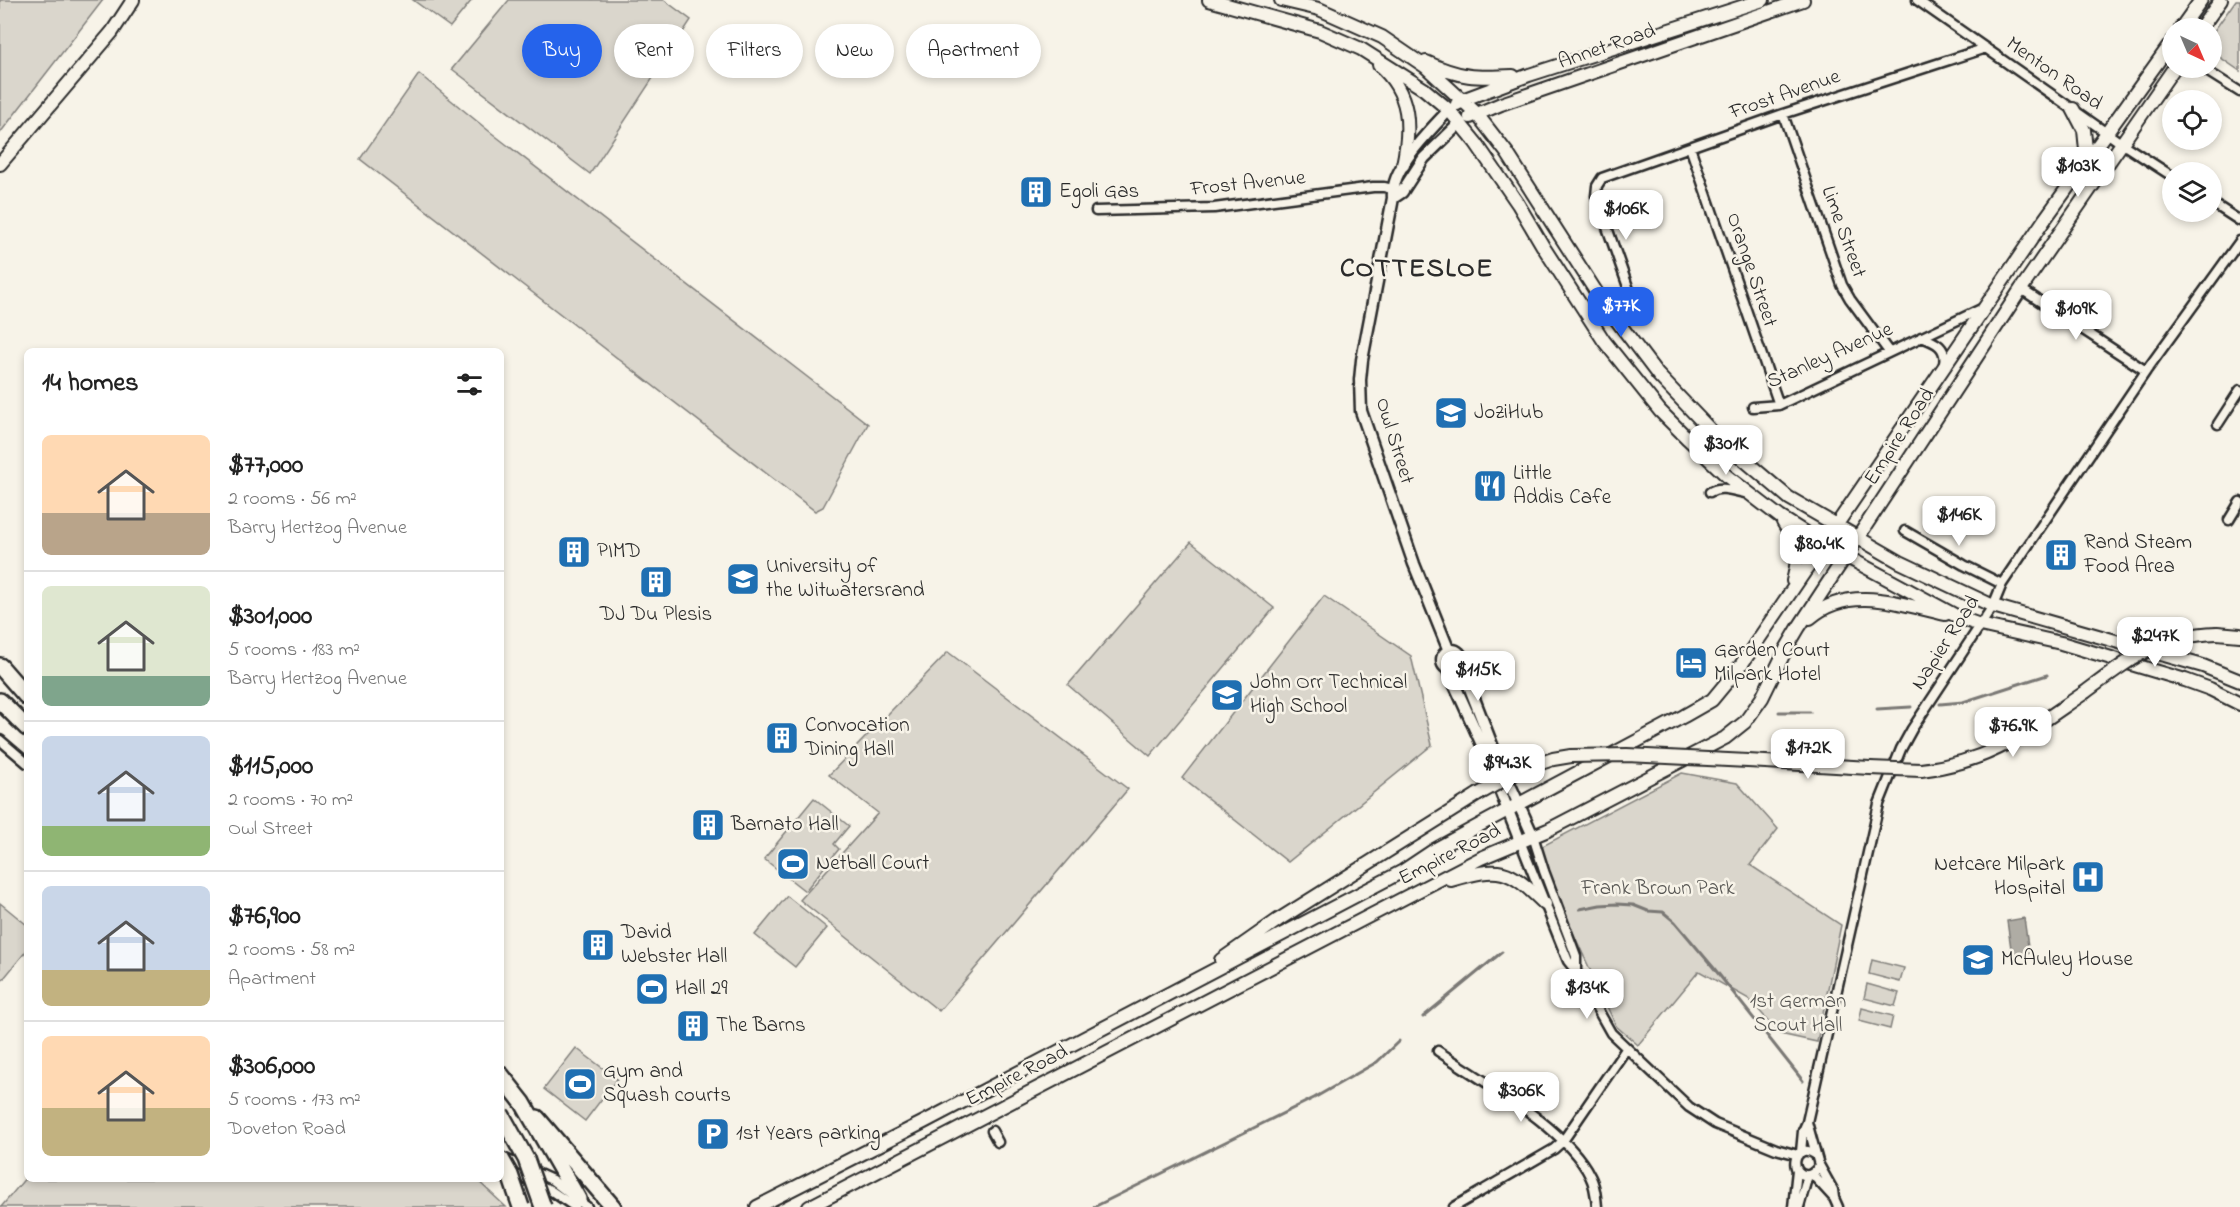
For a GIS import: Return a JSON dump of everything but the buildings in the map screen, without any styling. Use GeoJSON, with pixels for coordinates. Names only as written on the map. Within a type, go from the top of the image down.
{"type":"FeatureCollection","features":[{"type":"Feature","properties":{"kind":"highway"},"geometry":{"type":"LineString","coordinates":[[0,666],[24,694]]}},
{"type":"Feature","properties":{"kind":"highway"},"geometry":{"type":"LineString","coordinates":[[0,701],[24,725]]}},
{"type":"Feature","properties":{"kind":"highway"},"geometry":{"type":"LineString","coordinates":[[504,1079],[613,1207]]}},
{"type":"Feature","properties":{"kind":"highway"},"geometry":{"type":"LineString","coordinates":[[523,1103],[580,1204]]}},
{"type":"Feature","properties":{"kind":"highway"},"geometry":{"type":"LineString","coordinates":[[504,1119],[526,1159],[543,1207]]}},
{"type":"Feature","properties":{"kind":"highway"},"geometry":{"type":"LineString","coordinates":[[504,1164],[521,1207]]}},
{"type":"Feature","properties":{"kind":"main road"},"geometry":{"type":"LineString","coordinates":[[0,164],[112,32],[133,0]]}},
{"type":"Feature","properties":{"kind":"main road"},"geometry":{"type":"LineString","coordinates":[[1209,0],[1298,24],[1361,49],[1404,75],[1449,110],[1518,204],[1604,341],[1660,411],[1708,459],[1748,494],[1780,517],[1823,544],[1960,618]]}},
{"type":"Feature","properties":{"kind":"main road"},"geometry":{"type":"LineString","coordinates":[[1281,0],[1344,18],[1382,37],[1408,54],[1476,113],[1507,153],[1608,309],[1658,375],[1717,437],[1789,498],[1929,577],[1992,606],[2203,666],[2240,681]]}},
{"type":"Feature","properties":{"kind":"main road","name":"Annet Road"},"geometry":{"type":"LineString","coordinates":[[1449,110],[1462,100],[1529,75],[1763,0]]}},
{"type":"Feature","properties":{"kind":"main road","name":"Annet Road"},"geometry":{"type":"LineString","coordinates":[[1460,123],[1476,113],[1803,0]]}},
{"type":"Feature","properties":{"kind":"main road"},"geometry":{"type":"LineString","coordinates":[[2188,18],[2201,0]]}},
{"type":"Feature","properties":{"kind":"main road"},"geometry":{"type":"LineString","coordinates":[[2208,18],[2221,0]]}},
{"type":"Feature","properties":{"kind":"main road"},"geometry":{"type":"LineString","coordinates":[[1361,49],[1387,72],[1402,98],[1409,128],[1403,165]]}},
{"type":"Feature","properties":{"kind":"main road"},"geometry":{"type":"LineString","coordinates":[[1408,54],[1443,70],[1475,78],[1529,75]]}},
{"type":"Feature","properties":{"kind":"main road"},"geometry":{"type":"LineString","coordinates":[[1985,307],[2162,56]]}},
{"type":"Feature","properties":{"kind":"main road"},"geometry":{"type":"LineString","coordinates":[[2021,289],[2167,78]]}},
{"type":"Feature","properties":{"kind":"main road"},"geometry":{"type":"LineString","coordinates":[[2073,109],[2084,130],[2087,160]]}},
{"type":"Feature","properties":{"kind":"main road","name":"Empire Road"},"geometry":{"type":"LineString","coordinates":[[809,1207],[1481,858],[1533,836],[1649,779],[1738,729],[1762,698],[1799,627],[2021,289]]}},
{"type":"Feature","properties":{"kind":"main road","name":"Empire Road"},"geometry":{"type":"LineString","coordinates":[[757,1207],[1403,871],[1436,849],[1712,699],[1741,665],[1985,307]]}},
{"type":"Feature","properties":{"kind":"main road"},"geometry":{"type":"LineString","coordinates":[[1780,517],[1797,546],[1797,564],[1790,591]]}},
{"type":"Feature","properties":{"kind":"main road"},"geometry":{"type":"LineString","coordinates":[[1799,627],[1824,607],[1855,599],[1890,602],[2061,643],[2210,688],[2240,704]]}},
{"type":"Feature","properties":{"kind":"main road"},"geometry":{"type":"LineString","coordinates":[[1213,970],[1243,943],[1477,795],[1523,769],[1553,759],[1571,756],[1627,755],[1922,770],[1960,764],[1992,753],[2084,693],[2132,658],[2156,645],[2180,637],[2217,633],[2240,635]]}},
{"type":"Feature","properties":{"kind":"main road"},"geometry":{"type":"LineString","coordinates":[[1428,886],[1484,871],[1499,871],[1520,880],[1545,904]]}},
{"type":"Feature","properties":{"kind":"street","name":"Menton Road"},"geometry":{"type":"LineString","coordinates":[[1917,0],[2106,133],[2162,170]]}},
{"type":"Feature","properties":{"kind":"street","name":"Frost Avenue"},"geometry":{"type":"LineString","coordinates":[[1633,301],[1596,196],[1598,182],[1606,176],[1783,114],[1986,48]]}},
{"type":"Feature","properties":{"kind":"street"},"geometry":{"type":"LineString","coordinates":[[2218,78],[2240,92]]}},
{"type":"Feature","properties":{"kind":"street","name":"Owl Street"},"geometry":{"type":"LineString","coordinates":[[1449,110],[1419,143],[1403,165],[1362,360],[1359,394],[1361,411],[1414,564],[1449,651]]}},
{"type":"Feature","properties":{"kind":"street","name":"Lime Street"},"geometry":{"type":"LineString","coordinates":[[1783,114],[1842,285],[1889,352]]}},
{"type":"Feature","properties":{"kind":"street","name":"Owl Street"},"geometry":{"type":"LineString","coordinates":[[1396,193],[1424,159],[1460,123]]}},
{"type":"Feature","properties":{"kind":"street","name":"Orange Street"},"geometry":{"type":"LineString","coordinates":[[1690,147],[1779,405]]}},
{"type":"Feature","properties":{"kind":"street","name":"Frost Avenue"},"geometry":{"type":"LineString","coordinates":[[1096,211],[1214,208],[1373,188],[1396,193]]}},
{"type":"Feature","properties":{"kind":"street"},"geometry":{"type":"LineString","coordinates":[[2222,209],[2240,221]]}},
{"type":"Feature","properties":{"kind":"street","name":"Napier Road"},"geometry":{"type":"LineString","coordinates":[[1799,1154],[1879,804],[1901,749],[1992,606],[2002,584],[2146,371],[2240,241]]}},
{"type":"Feature","properties":{"kind":"street"},"geometry":{"type":"LineString","coordinates":[[2021,289],[2146,371]]}},
{"type":"Feature","properties":{"kind":"street","name":"Stanley Avenue"},"geometry":{"type":"LineString","coordinates":[[1753,407],[1779,405],[1985,307]]}},
{"type":"Feature","properties":{"kind":"street","name":"Stanley Avenue"},"geometry":{"type":"LineString","coordinates":[[1921,337],[1934,341],[1942,348],[1946,356],[1944,369]]}},
{"type":"Feature","properties":{"kind":"street"},"geometry":{"type":"LineString","coordinates":[[2218,424],[2240,390]]}},
{"type":"Feature","properties":{"kind":"street"},"geometry":{"type":"LineString","coordinates":[[1710,492],[1722,488],[1748,494]]}},
{"type":"Feature","properties":{"kind":"street"},"geometry":{"type":"LineString","coordinates":[[2229,519],[2240,502]]}},
{"type":"Feature","properties":{"kind":"street"},"geometry":{"type":"LineString","coordinates":[[1905,531],[2002,584]]}},
{"type":"Feature","properties":{"kind":"street"},"geometry":{"type":"LineString","coordinates":[[1576,971],[1576,956],[1533,836],[1513,807],[1443,663],[1443,657],[1449,651],[1460,654],[1462,659],[1461,665],[1513,807],[1520,841],[1568,961],[1576,971],[1605,1024],[1626,1049],[1704,1118],[1776,1149],[1799,1154],[1809,1151],[1815,1154],[1833,1190],[1838,1207]]}},
{"type":"Feature","properties":{"kind":"street"},"geometry":{"type":"LineString","coordinates":[[1447,668],[1456,669],[1461,665]]}},
{"type":"Feature","properties":{"kind":"street"},"geometry":{"type":"LineString","coordinates":[[0,740],[24,760]]}},
{"type":"Feature","properties":{"kind":"street"},"geometry":{"type":"LineString","coordinates":[[1454,1207],[1554,1149],[1563,1141],[1626,1049]]}},
{"type":"Feature","properties":{"kind":"street"},"geometry":{"type":"LineString","coordinates":[[1438,1051],[1549,1127],[1587,1170],[1592,1179],[1597,1207]]}},
{"type":"Feature","properties":{"kind":"street","name":"Napier Road"},"geometry":{"type":"LineString","coordinates":[[1807,1122],[1815,1154]]}},
{"type":"Feature","properties":{"kind":"street"},"geometry":{"type":"LineString","coordinates":[[993,1131],[998,1143]]}},
{"type":"Feature","properties":{"kind":"street"},"geometry":{"type":"LineString","coordinates":[[1776,1149],[1796,1168],[1810,1174],[1834,1198]]}},
{"type":"Feature","properties":{"kind":"street"},"geometry":{"type":"LineString","coordinates":[[1793,1207],[1799,1154]]}},
{"type":"Feature","properties":{"kind":"street"},"geometry":{"type":"LineString","coordinates":[[504,1159],[552,1179],[580,1204]]}},
{"type":"Feature","properties":{"kind":"street"},"geometry":{"type":"LineString","coordinates":[[1799,1207],[1810,1174],[1819,1165]]}},
{"type":"Feature","properties":{"kind":"street"},"geometry":{"type":"LineString","coordinates":[[504,1169],[580,1204]]}},
{"type":"Feature","properties":{"kind":"green space"},"geometry":{"type":"Polygon","coordinates":[[[0,0],[103,0],[0,133],[0,0]]]}},
{"type":"Feature","properties":{"kind":"green space"},"geometry":{"type":"Polygon","coordinates":[[[413,0],[472,0],[450,27],[413,0]]]}},
{"type":"Feature","properties":{"kind":"green space"},"geometry":{"type":"Polygon","coordinates":[[[509,0],[664,0],[691,20],[688,24],[614,24],[614,78],[653,78],[590,174],[452,69],[509,0]]]}},
{"type":"Feature","properties":{"kind":"green space"},"geometry":{"type":"Polygon","coordinates":[[[2236,0],[2240,0],[2240,71],[2222,59],[2222,20],[2236,0]]]}},
{"type":"Feature","properties":{"kind":"green space"},"geometry":{"type":"Polygon","coordinates":[[[419,74],[489,131],[868,424],[823,507],[815,511],[360,159],[419,74]]]}},
{"type":"Feature","properties":{"kind":"green space"},"geometry":{"type":"Polygon","coordinates":[[[1191,542],[1274,608],[1150,756],[1068,685],[1191,542]]]}},
{"type":"Feature","properties":{"kind":"green space"},"geometry":{"type":"Polygon","coordinates":[[[1324,596],[1411,656],[1432,745],[1288,862],[1182,778],[1324,596]]]}},
{"type":"Feature","properties":{"kind":"green space"},"geometry":{"type":"Polygon","coordinates":[[[948,652],[1128,789],[939,1011],[800,900],[878,813],[829,775],[948,652]]]}},
{"type":"Feature","properties":{"kind":"green space","name":"Frank Brown Park"},"geometry":{"type":"Polygon","coordinates":[[[1682,773],[1737,783],[1778,829],[1750,865],[1841,925],[1817,1042],[1780,1034],[1749,999],[1699,971],[1638,1045],[1616,1026],[1535,850],[1682,773]]]}},
{"type":"Feature","properties":{"kind":"green space"},"geometry":{"type":"Polygon","coordinates":[[[814,798],[849,826],[834,844],[839,849],[805,891],[764,859],[814,798]]]}},
{"type":"Feature","properties":{"kind":"green space"},"geometry":{"type":"Polygon","coordinates":[[[787,896],[827,928],[795,967],[755,935],[787,896]]]}},
{"type":"Feature","properties":{"kind":"green space"},"geometry":{"type":"Polygon","coordinates":[[[0,903],[24,923],[24,954],[0,983],[0,903]]]}},
{"type":"Feature","properties":{"kind":"green space"},"geometry":{"type":"Polygon","coordinates":[[[1872,960],[1904,968],[1900,982],[1869,974],[1872,960]]]}},
{"type":"Feature","properties":{"kind":"green space"},"geometry":{"type":"Polygon","coordinates":[[[1867,984],[1899,993],[1895,1006],[1864,998],[1867,984]]]}},
{"type":"Feature","properties":{"kind":"green space"},"geometry":{"type":"Polygon","coordinates":[[[1862,1008],[1893,1016],[1890,1029],[1859,1021],[1862,1008]]]}},
{"type":"Feature","properties":{"kind":"green space","name":"Gym and Squash courts"},"geometry":{"type":"Polygon","coordinates":[[[576,1048],[617,1079],[585,1121],[544,1089],[576,1048]]]}},
{"type":"Feature","properties":{"kind":"green space"},"geometry":{"type":"Polygon","coordinates":[[[24,1180],[24,1182],[479,1182],[506,1207],[1,1207],[24,1180]]]}},
{"type":"Feature","properties":{"kind":"shaded area"},"geometry":{"type":"Polygon","coordinates":[[[2024,918],[2029,953],[2012,955],[2007,921],[2024,918]]]}},
{"type":"Feature","properties":{"kind":"waterway"},"geometry":{"type":"LineString","coordinates":[[1940,704],[1963,702],[2047,675]]}},
{"type":"Feature","properties":{"kind":"waterway"},"geometry":{"type":"LineString","coordinates":[[1877,709],[1911,707]]}},
{"type":"Feature","properties":{"kind":"waterway"},"geometry":{"type":"LineString","coordinates":[[1779,712],[1810,712]]}},
{"type":"Feature","properties":{"kind":"waterway"},"geometry":{"type":"LineString","coordinates":[[1580,909],[1617,904],[1663,912],[1675,922],[1713,967],[1803,1081]]}},
{"type":"Feature","properties":{"kind":"waterway"},"geometry":{"type":"LineString","coordinates":[[1423,1017],[1502,952]]}},
{"type":"Feature","properties":{"kind":"waterway"},"geometry":{"type":"LineString","coordinates":[[1094,1207],[1314,1098],[1377,1062],[1399,1041]]}},
{"type":"Feature","properties":{"kind":"place","name":"Egoli Gas"},"geometry":{"type":"Point","coordinates":[1036,192]}},
{"type":"Feature","properties":{"kind":"place","name":"JoziHub"},"geometry":{"type":"Point","coordinates":[1451,413]}},
{"type":"Feature","properties":{"kind":"place","name":"Little Addis Cafe"},"geometry":{"type":"Point","coordinates":[1490,486]}},
{"type":"Feature","properties":{"kind":"place","name":"PIMD"},"geometry":{"type":"Point","coordinates":[574,552]}},
{"type":"Feature","properties":{"kind":"place","name":"Rand Steam Food Area"},"geometry":{"type":"Point","coordinates":[2061,555]}},
{"type":"Feature","properties":{"kind":"place","name":"University of the Witwatersrand"},"geometry":{"type":"Point","coordinates":[743,579]}},
{"type":"Feature","properties":{"kind":"place","name":"DJ Du Plesis"},"geometry":{"type":"Point","coordinates":[656,582]}},
{"type":"Feature","properties":{"kind":"place","name":"Garden Court Milpark Hotel"},"geometry":{"type":"Point","coordinates":[1691,663]}},
{"type":"Feature","properties":{"kind":"place","name":"John Orr Technical High School"},"geometry":{"type":"Point","coordinates":[1227,695]}},
{"type":"Feature","properties":{"kind":"place","name":"Convocation Dining Hall"},"geometry":{"type":"Point","coordinates":[782,738]}},
{"type":"Feature","properties":{"kind":"place","name":"Barnato Hall"},"geometry":{"type":"Point","coordinates":[708,825]}},
{"type":"Feature","properties":{"kind":"place","name":"Netball Court"},"geometry":{"type":"Point","coordinates":[793,864]}},
{"type":"Feature","properties":{"kind":"place","name":"Netcare Milpark Hospital"},"geometry":{"type":"Point","coordinates":[2088,877]}},
{"type":"Feature","properties":{"kind":"place","name":"David Webster Hall"},"geometry":{"type":"Point","coordinates":[598,945]}},
{"type":"Feature","properties":{"kind":"place","name":"McAuley House"},"geometry":{"type":"Point","coordinates":[1978,960]}},
{"type":"Feature","properties":{"kind":"place","name":"Hall 29"},"geometry":{"type":"Point","coordinates":[652,989]}},
{"type":"Feature","properties":{"kind":"place","name":"The Barns"},"geometry":{"type":"Point","coordinates":[693,1026]}},
{"type":"Feature","properties":{"kind":"place","name":"Gym and Squash courts"},"geometry":{"type":"Point","coordinates":[580,1084]}},
{"type":"Feature","properties":{"kind":"place","name":"1st Years parking"},"geometry":{"type":"Point","coordinates":[713,1134]}},
{"type":"Feature","properties":{"kind":"district","name":"COTTESLOE"},"geometry":{"type":"Point","coordinates":[1417,269]}},
{"type":"Feature","properties":{"kind":"park label","name":"1st German Scout Hall"},"geometry":{"type":"Point","coordinates":[1798,1014]}}]}
